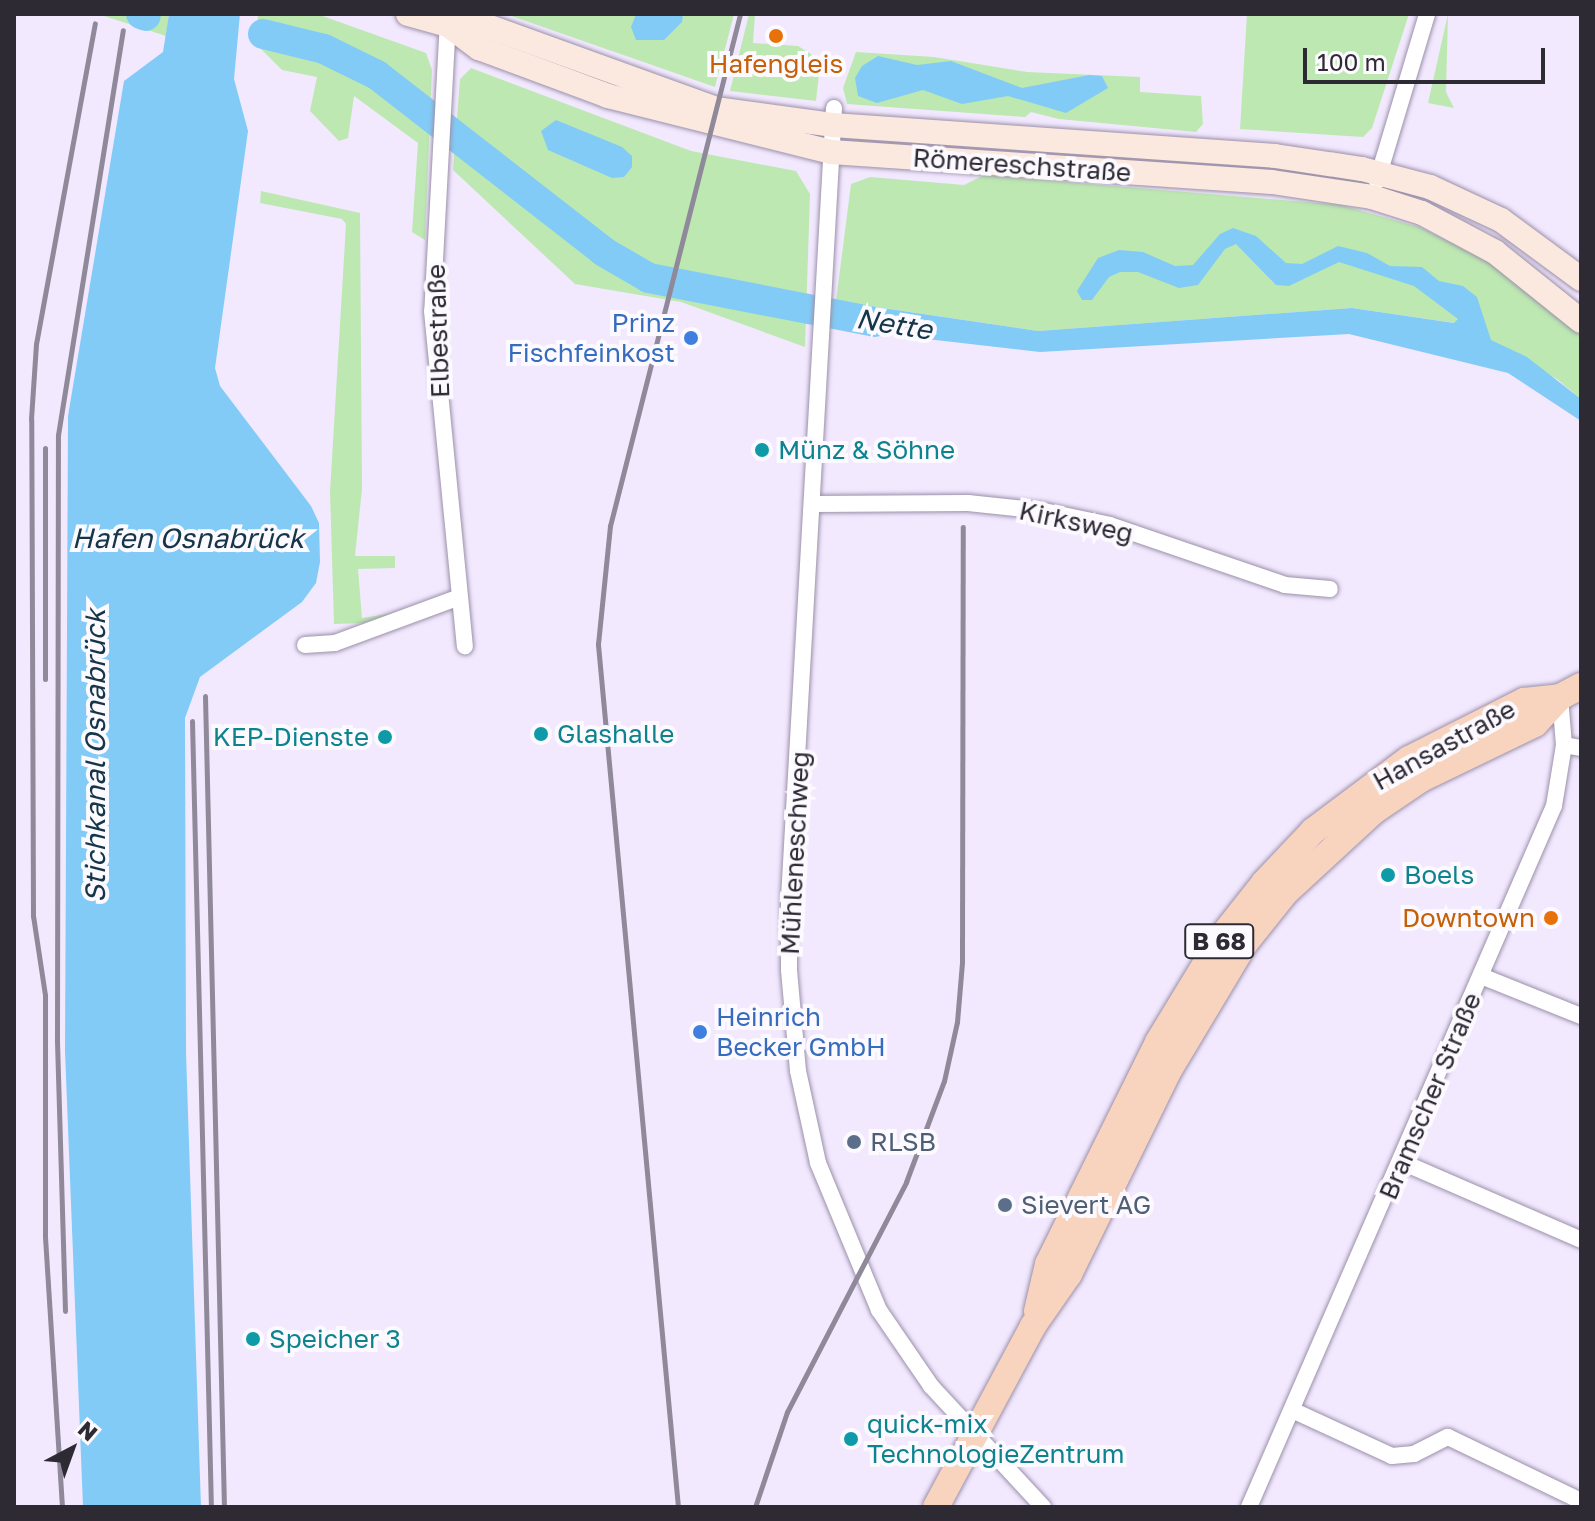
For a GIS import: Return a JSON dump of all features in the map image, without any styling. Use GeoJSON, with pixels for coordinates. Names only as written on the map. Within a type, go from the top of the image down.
{"type":"FeatureCollection","features":[{"type":"Feature","properties":{"kind":"main road","name":"Römereschstraße"},"geometry":{"type":"LineString","coordinates":[[408,14],[487,26],[716,109],[1275,156],[1380,173],[1430,187],[1501,220],[1581,279]]}},
{"type":"Feature","properties":{"kind":"main road","name":"Römereschstraße"},"geometry":{"type":"LineString","coordinates":[[448,20],[479,48],[608,96],[831,152],[1272,182],[1372,197],[1422,213],[1495,252],[1581,321]]}},
{"type":"Feature","properties":{"kind":"main road","name":"Hansastraße"},"geometry":{"type":"LineString","coordinates":[[936,1507],[1033,1326],[1069,1274],[1206,1003],[1285,893],[1374,811],[1433,773],[1535,724],[1570,691]]}},
{"type":"Feature","properties":{"kind":"street"},"geometry":{"type":"LineString","coordinates":[[1372,197],[1427,14]]}},
{"type":"Feature","properties":{"kind":"street","name":"Elbestraße"},"geometry":{"type":"LineString","coordinates":[[448,20],[432,311],[457,598],[465,646]]}},
{"type":"Feature","properties":{"kind":"street","name":"Mühleneschweg"},"geometry":{"type":"LineString","coordinates":[[834,117],[789,899],[798,1071],[818,1163],[860,1273],[911,1360],[975,1437],[1043,1507]]}},
{"type":"Feature","properties":{"kind":"street","name":"Kirksweg"},"geometry":{"type":"LineString","coordinates":[[814,504],[963,503],[1044,511],[1110,525],[1285,585],[1330,589]]}},
{"type":"Feature","properties":{"kind":"street"},"geometry":{"type":"LineString","coordinates":[[305,645],[335,643],[457,598]]}},
{"type":"Feature","properties":{"kind":"street","name":"Bramscher Straße"},"geometry":{"type":"LineString","coordinates":[[1249,1507],[1402,1162],[1554,806],[1572,747],[1570,691]]}},
{"type":"Feature","properties":{"kind":"street"},"geometry":{"type":"LineString","coordinates":[[1481,976],[1581,1016]]}},
{"type":"Feature","properties":{"kind":"street"},"geometry":{"type":"LineString","coordinates":[[1402,1162],[1581,1240]]}},
{"type":"Feature","properties":{"kind":"street"},"geometry":{"type":"LineString","coordinates":[[1292,1410],[1392,1456],[1414,1454],[1448,1437],[1581,1501]]}},
{"type":"Feature","properties":{"kind":"green space"},"geometry":{"type":"Polygon","coordinates":[[[98,14],[169,14],[166,36],[98,14]]]}},
{"type":"Feature","properties":{"kind":"green space"},"geometry":{"type":"Polygon","coordinates":[[[258,14],[317,14],[426,53],[432,70],[425,240],[412,232],[418,143],[354,96],[348,138],[339,141],[310,111],[317,77],[282,70],[256,44],[258,14]]]}},
{"type":"Feature","properties":{"kind":"green space"},"geometry":{"type":"Polygon","coordinates":[[[506,14],[734,14],[715,87],[506,14]]]}},
{"type":"Feature","properties":{"kind":"green space"},"geometry":{"type":"Polygon","coordinates":[[[749,14],[755,14],[753,43],[798,46],[811,54],[819,74],[816,101],[730,91],[749,14]]]}},
{"type":"Feature","properties":{"kind":"green space"},"geometry":{"type":"Polygon","coordinates":[[[1247,14],[1409,14],[1372,128],[1363,137],[1240,129],[1247,14]]]}},
{"type":"Feature","properties":{"kind":"green space"},"geometry":{"type":"Polygon","coordinates":[[[1448,14],[1446,92],[1454,108],[1428,103],[1448,14]]]}},
{"type":"Feature","properties":{"kind":"green space"},"geometry":{"type":"Polygon","coordinates":[[[856,52],[934,57],[1027,72],[1140,77],[1140,92],[1201,96],[1203,124],[1196,132],[1059,119],[1031,112],[1025,117],[847,104],[843,88],[856,52]]]}},
{"type":"Feature","properties":{"kind":"green space"},"geometry":{"type":"Polygon","coordinates":[[[471,68],[691,151],[796,171],[810,194],[805,347],[681,302],[575,284],[453,170],[460,79],[471,68]]]}},
{"type":"Feature","properties":{"kind":"green space"},"geometry":{"type":"Polygon","coordinates":[[[984,175],[1341,205],[1419,227],[1491,262],[1576,328],[1581,334],[1581,399],[1557,379],[1455,323],[1352,308],[1038,331],[836,301],[851,184],[870,177],[964,185],[984,175]]]}},
{"type":"Feature","properties":{"kind":"green space"},"geometry":{"type":"Polygon","coordinates":[[[261,191],[360,213],[362,489],[355,556],[395,556],[395,568],[358,569],[362,618],[394,613],[363,623],[334,624],[330,492],[346,224],[342,219],[260,203],[261,191]]]}},
{"type":"Feature","properties":{"kind":"water","name":"Hafen Osnabrück"},"geometry":{"type":"Polygon","coordinates":[[[169,14],[240,14],[234,79],[248,131],[215,368],[220,386],[311,506],[319,523],[320,562],[316,583],[302,602],[200,677],[185,718],[186,1052],[201,1507],[83,1507],[65,1052],[68,416],[124,81],[163,52],[169,14]]]}},
{"type":"Feature","properties":{"kind":"water"},"geometry":{"type":"Polygon","coordinates":[[[636,14],[683,14],[682,22],[664,40],[636,40],[631,27],[636,14]]]}},
{"type":"Feature","properties":{"kind":"water"},"geometry":{"type":"Polygon","coordinates":[[[878,56],[917,65],[951,61],[1022,88],[1089,75],[1102,76],[1108,88],[1066,113],[1008,96],[962,104],[923,90],[877,103],[858,96],[855,78],[862,66],[878,56]]]}},
{"type":"Feature","properties":{"kind":"water"},"geometry":{"type":"Polygon","coordinates":[[[556,120],[622,147],[632,156],[632,167],[624,177],[612,178],[548,150],[541,131],[556,120]]]}},
{"type":"Feature","properties":{"kind":"water"},"geometry":{"type":"Polygon","coordinates":[[[1233,228],[1256,236],[1286,263],[1302,264],[1338,246],[1367,253],[1390,266],[1422,267],[1439,281],[1463,286],[1477,297],[1491,340],[1527,357],[1581,399],[1581,421],[1508,373],[1349,334],[1040,352],[892,335],[833,322],[835,301],[1038,331],[1352,308],[1454,323],[1458,319],[1414,286],[1339,262],[1289,286],[1276,285],[1236,244],[1225,249],[1198,285],[1179,288],[1138,272],[1120,272],[1109,277],[1092,300],[1082,300],[1077,291],[1098,258],[1119,250],[1143,252],[1175,266],[1193,265],[1220,234],[1233,228]]]}},
{"type":"Feature","properties":{"kind":"waterway","name":"Nette"},"geometry":{"type":"LineString","coordinates":[[141,14],[146,16]]}},
{"type":"Feature","properties":{"kind":"waterway","name":"Nette"},"geometry":{"type":"LineString","coordinates":[[263,34],[324,49],[377,75],[604,252],[649,278],[875,322]]}},
{"type":"Feature","properties":{"kind":"railway"},"geometry":{"type":"LineString","coordinates":[[678,1507],[598,644],[610,526],[740,14]]}},
{"type":"Feature","properties":{"kind":"railway"},"geometry":{"type":"LineString","coordinates":[[62,1507],[45,1236],[45,995],[33,916],[31,419],[36,344],[95,23]]}},
{"type":"Feature","properties":{"kind":"railway"},"geometry":{"type":"LineString","coordinates":[[65,1311],[57,1040],[58,435],[123,30]]}},
{"type":"Feature","properties":{"kind":"railway"},"geometry":{"type":"LineString","coordinates":[[45,448],[45,679]]}},
{"type":"Feature","properties":{"kind":"railway"},"geometry":{"type":"LineString","coordinates":[[755,1507],[787,1412],[906,1182],[944,1081],[957,1022],[962,962],[963,527]]}},
{"type":"Feature","properties":{"kind":"railway"},"geometry":{"type":"LineString","coordinates":[[205,696],[224,1507]]}},
{"type":"Feature","properties":{"kind":"railway"},"geometry":{"type":"LineString","coordinates":[[192,721],[211,1507]]}},
{"type":"Feature","properties":{"kind":"place","name":"Hafengleis"},"geometry":{"type":"Point","coordinates":[776,36]}},
{"type":"Feature","properties":{"kind":"place","name":"Prinz Fischfeinkost"},"geometry":{"type":"Point","coordinates":[691,338]}},
{"type":"Feature","properties":{"kind":"place","name":"Münz & Söhne"},"geometry":{"type":"Point","coordinates":[762,450]}},
{"type":"Feature","properties":{"kind":"place","name":"Glashalle"},"geometry":{"type":"Point","coordinates":[541,734]}},
{"type":"Feature","properties":{"kind":"place","name":"KEP-Dienste"},"geometry":{"type":"Point","coordinates":[385,737]}},
{"type":"Feature","properties":{"kind":"place","name":"Boels"},"geometry":{"type":"Point","coordinates":[1388,875]}},
{"type":"Feature","properties":{"kind":"place","name":"Downtown"},"geometry":{"type":"Point","coordinates":[1551,918]}},
{"type":"Feature","properties":{"kind":"place","name":"Heinrich Becker GmbH"},"geometry":{"type":"Point","coordinates":[700,1032]}},
{"type":"Feature","properties":{"kind":"place","name":"RLSB"},"geometry":{"type":"Point","coordinates":[854,1142]}},
{"type":"Feature","properties":{"kind":"place","name":"Sievert AG"},"geometry":{"type":"Point","coordinates":[1005,1205]}},
{"type":"Feature","properties":{"kind":"place","name":"Speicher 3"},"geometry":{"type":"Point","coordinates":[253,1339]}},
{"type":"Feature","properties":{"kind":"place","name":"quick-mix TechnologieZentrum"},"geometry":{"type":"Point","coordinates":[851,1439]}},
{"type":"Feature","properties":{"kind":"water label","name":"Stichkanal Osnabrück"},"geometry":{"type":"Point","coordinates":[95,756]}}]}
